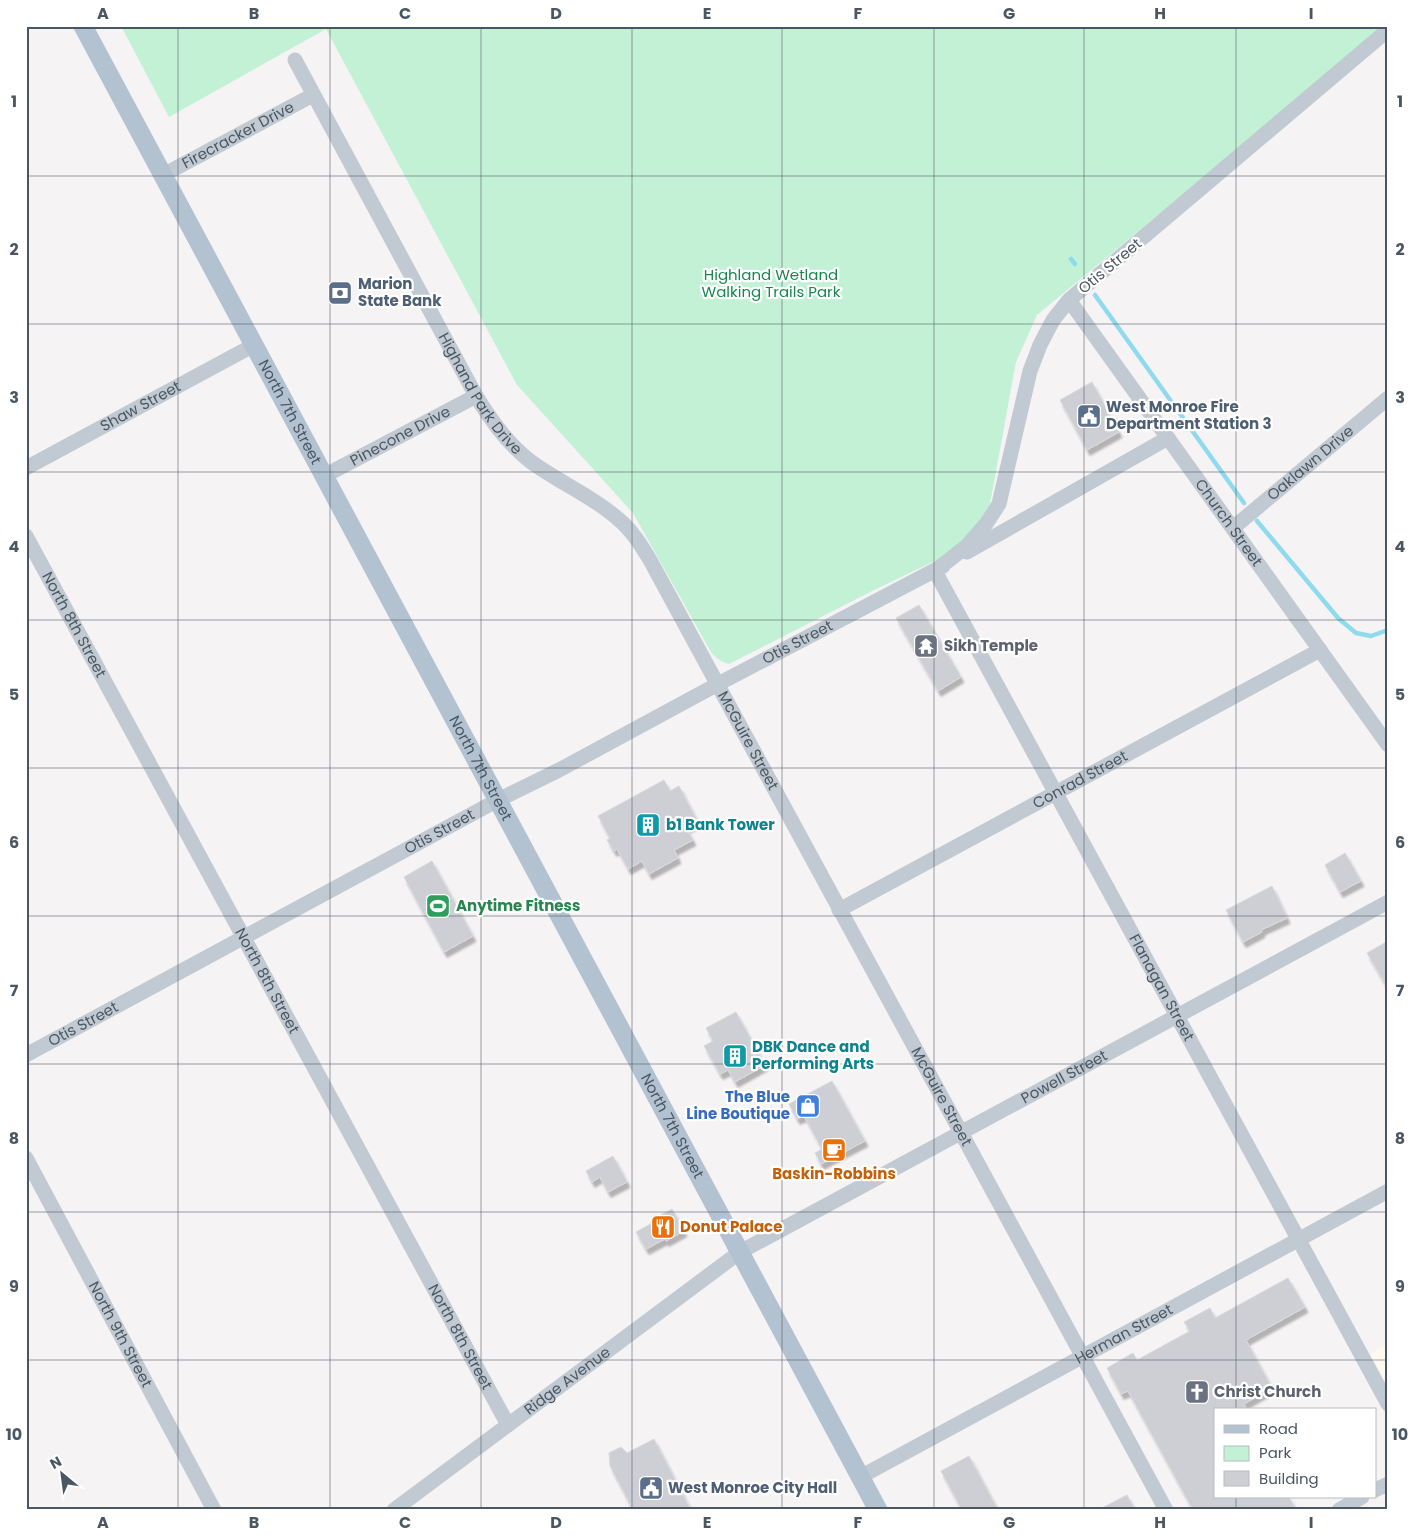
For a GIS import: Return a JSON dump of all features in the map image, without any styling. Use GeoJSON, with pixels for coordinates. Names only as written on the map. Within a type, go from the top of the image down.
{"type":"FeatureCollection","features":[{"type":"Feature","properties":{"kind":"main road","name":"North 7th Street"},"geometry":{"type":"LineString","coordinates":[[83,26],[878,1510]]}},
{"type":"Feature","properties":{"kind":"street","name":"Otis Street"},"geometry":{"type":"LineString","coordinates":[[935,571],[967,546],[986,524],[999,504],[1030,371],[1040,345],[1053,320],[1070,300],[1388,30]]}},
{"type":"Feature","properties":{"kind":"street","name":"Highand Park Drive"},"geometry":{"type":"LineString","coordinates":[[295,60],[476,396],[496,427],[514,447],[548,472],[603,506],[629,529],[650,560],[718,684]]}},
{"type":"Feature","properties":{"kind":"street","name":"Firecracker Drive"},"geometry":{"type":"LineString","coordinates":[[163,175],[313,95]]}},
{"type":"Feature","properties":{"kind":"street","name":"Church Street"},"geometry":{"type":"LineString","coordinates":[[1070,300],[1320,650],[1383,728],[1388,745]]}},
{"type":"Feature","properties":{"kind":"street","name":"Shaw Street"},"geometry":{"type":"LineString","coordinates":[[26,468],[254,345]]}},
{"type":"Feature","properties":{"kind":"street","name":"Pinecone Drive"},"geometry":{"type":"LineString","coordinates":[[324,476],[476,396]]}},
{"type":"Feature","properties":{"kind":"street","name":"Oaklawn Drive"},"geometry":{"type":"LineString","coordinates":[[1233,528],[1388,398]]}},
{"type":"Feature","properties":{"kind":"street","name":"Otis Street"},"geometry":{"type":"LineString","coordinates":[[26,1055],[498,800],[559,770],[718,684],[935,571],[1168,438]]}},
{"type":"Feature","properties":{"kind":"street","name":"North 8th Street"},"geometry":{"type":"LineString","coordinates":[[26,536],[508,1425]]}},
{"type":"Feature","properties":{"kind":"street","name":"Flanagan Street"},"geometry":{"type":"LineString","coordinates":[[935,571],[1388,1404]]}},
{"type":"Feature","properties":{"kind":"street","name":"Conrad Street"},"geometry":{"type":"LineString","coordinates":[[839,910],[1320,650]]}},
{"type":"Feature","properties":{"kind":"street","name":"McGuire Street"},"geometry":{"type":"LineString","coordinates":[[718,684],[1166,1510]]}},
{"type":"Feature","properties":{"kind":"street","name":"Powell Street"},"geometry":{"type":"LineString","coordinates":[[740,1252],[1388,902]]}},
{"type":"Feature","properties":{"kind":"street","name":"North 9th Street"},"geometry":{"type":"LineString","coordinates":[[26,1158],[214,1510]]}},
{"type":"Feature","properties":{"kind":"street","name":"Herman Street"},"geometry":{"type":"LineString","coordinates":[[860,1477],[1297,1238],[1388,1191]]}},
{"type":"Feature","properties":{"kind":"street","name":"Ridge Avenue"},"geometry":{"type":"LineString","coordinates":[[394,1510],[740,1252]]}},
{"type":"Feature","properties":{"kind":"street"},"geometry":{"type":"LineString","coordinates":[[1376,1490],[1388,1484]]}},
{"type":"Feature","properties":{"kind":"street"},"geometry":{"type":"LineString","coordinates":[[1339,1510],[1360,1498]]}},
{"type":"Feature","properties":{"kind":"shaded area"},"geometry":{"type":"Polygon","coordinates":[[[1388,1344],[1388,1386],[1370,1354],[1388,1344]]]}},
{"type":"Feature","properties":{"kind":"green space","name":"Highland Wetland Walking Trails Park"},"geometry":{"type":"Polygon","coordinates":[[[121,26],[1386,26],[1037,315],[1016,362],[990,504],[977,525],[961,544],[939,559],[729,664],[712,654],[633,513],[517,385],[326,29],[169,117],[121,26]]]}},
{"type":"Feature","properties":{"kind":"building","name":"West Monroe Fire Department Station 3"},"geometry":{"type":"Polygon","coordinates":[[[1092,382],[1119,432],[1087,450],[1060,400],[1092,382]]]}},
{"type":"Feature","properties":{"kind":"building"},"geometry":{"type":"Polygon","coordinates":[[[919,605],[961,677],[938,691],[896,618],[919,605]]]}},
{"type":"Feature","properties":{"kind":"building","name":"b1 Bank Tower"},"geometry":{"type":"Polygon","coordinates":[[[664,780],[670,791],[679,786],[698,822],[686,828],[693,840],[674,850],[678,858],[649,874],[642,861],[628,869],[617,849],[614,851],[607,840],[610,838],[598,816],[664,780]]]}},
{"type":"Feature","properties":{"kind":"building"},"geometry":{"type":"Polygon","coordinates":[[[1345,853],[1361,881],[1340,892],[1325,865],[1345,853]]]}},
{"type":"Feature","properties":{"kind":"building","name":"Anytime Fitness"},"geometry":{"type":"Polygon","coordinates":[[[432,861],[473,936],[444,952],[404,877],[432,861]]]}},
{"type":"Feature","properties":{"kind":"building"},"geometry":{"type":"Polygon","coordinates":[[[1272,886],[1287,918],[1261,930],[1262,932],[1243,942],[1226,910],[1272,886]]]}},
{"type":"Feature","properties":{"kind":"building"},"geometry":{"type":"Polygon","coordinates":[[[1388,941],[1388,989],[1367,953],[1388,941]]]}},
{"type":"Feature","properties":{"kind":"building","name":"DBK Dance and Performing Arts"},"geometry":{"type":"Polygon","coordinates":[[[736,1012],[765,1065],[735,1082],[728,1070],[720,1074],[704,1046],[713,1041],[706,1028],[736,1012]]]}},
{"type":"Feature","properties":{"kind":"building"},"geometry":{"type":"Polygon","coordinates":[[[832,1081],[865,1141],[821,1164],[815,1153],[822,1149],[804,1116],[797,1119],[789,1104],[832,1081]]]}},
{"type":"Feature","properties":{"kind":"building"},"geometry":{"type":"Polygon","coordinates":[[[613,1156],[627,1182],[608,1192],[600,1177],[592,1182],[586,1171],[613,1156]]]}},
{"type":"Feature","properties":{"kind":"building","name":"Donut Palace"},"geometry":{"type":"Polygon","coordinates":[[[672,1209],[684,1231],[646,1249],[636,1232],[672,1209]]]}},
{"type":"Feature","properties":{"kind":"building","name":"Christ Church"},"geometry":{"type":"Polygon","coordinates":[[[1288,1278],[1305,1307],[1246,1340],[1272,1388],[1244,1404],[1246,1408],[1214,1408],[1214,1498],[1290,1498],[1294,1506],[1287,1510],[1193,1510],[1128,1391],[1121,1394],[1107,1368],[1133,1353],[1137,1360],[1190,1331],[1184,1322],[1210,1308],[1215,1318],[1288,1278]]]}},
{"type":"Feature","properties":{"kind":"building","name":"West Monroe City Hall"},"geometry":{"type":"Polygon","coordinates":[[[654,1439],[691,1510],[633,1510],[610,1466],[609,1453],[621,1447],[627,1453],[654,1439]]]}},
{"type":"Feature","properties":{"kind":"building"},"geometry":{"type":"Polygon","coordinates":[[[969,1456],[998,1510],[962,1510],[941,1471],[969,1456]]]}},
{"type":"Feature","properties":{"kind":"building"},"geometry":{"type":"Polygon","coordinates":[[[1127,1495],[1135,1510],[1098,1510],[1127,1495]]]}},
{"type":"Feature","properties":{"kind":"waterway"},"geometry":{"type":"LineString","coordinates":[[1071,259],[1075,264]]}},
{"type":"Feature","properties":{"kind":"waterway"},"geometry":{"type":"LineString","coordinates":[[1095,295],[1244,503]]}},
{"type":"Feature","properties":{"kind":"waterway"},"geometry":{"type":"LineString","coordinates":[[1257,521],[1338,618],[1356,633],[1371,636],[1388,630]]}},
{"type":"Feature","properties":{"kind":"place","name":"Marion State Bank"},"geometry":{"type":"Point","coordinates":[340,293]}},
{"type":"Feature","properties":{"kind":"place","name":"West Monroe Fire Department Station 3"},"geometry":{"type":"Point","coordinates":[1089,416]}},
{"type":"Feature","properties":{"kind":"place","name":"Sikh Temple"},"geometry":{"type":"Point","coordinates":[926,646]}},
{"type":"Feature","properties":{"kind":"place","name":"b1 Bank Tower"},"geometry":{"type":"Point","coordinates":[648,825]}},
{"type":"Feature","properties":{"kind":"place","name":"Anytime Fitness"},"geometry":{"type":"Point","coordinates":[438,906]}},
{"type":"Feature","properties":{"kind":"place","name":"DBK Dance and Performing Arts"},"geometry":{"type":"Point","coordinates":[735,1056]}},
{"type":"Feature","properties":{"kind":"place","name":"The Blue Line Boutique"},"geometry":{"type":"Point","coordinates":[808,1106]}},
{"type":"Feature","properties":{"kind":"place","name":"Baskin-Robbins"},"geometry":{"type":"Point","coordinates":[834,1150]}},
{"type":"Feature","properties":{"kind":"place","name":"Donut Palace"},"geometry":{"type":"Point","coordinates":[663,1227]}},
{"type":"Feature","properties":{"kind":"place","name":"Christ Church"},"geometry":{"type":"Point","coordinates":[1197,1392]}},
{"type":"Feature","properties":{"kind":"place","name":"West Monroe City Hall"},"geometry":{"type":"Point","coordinates":[651,1488]}}]}
